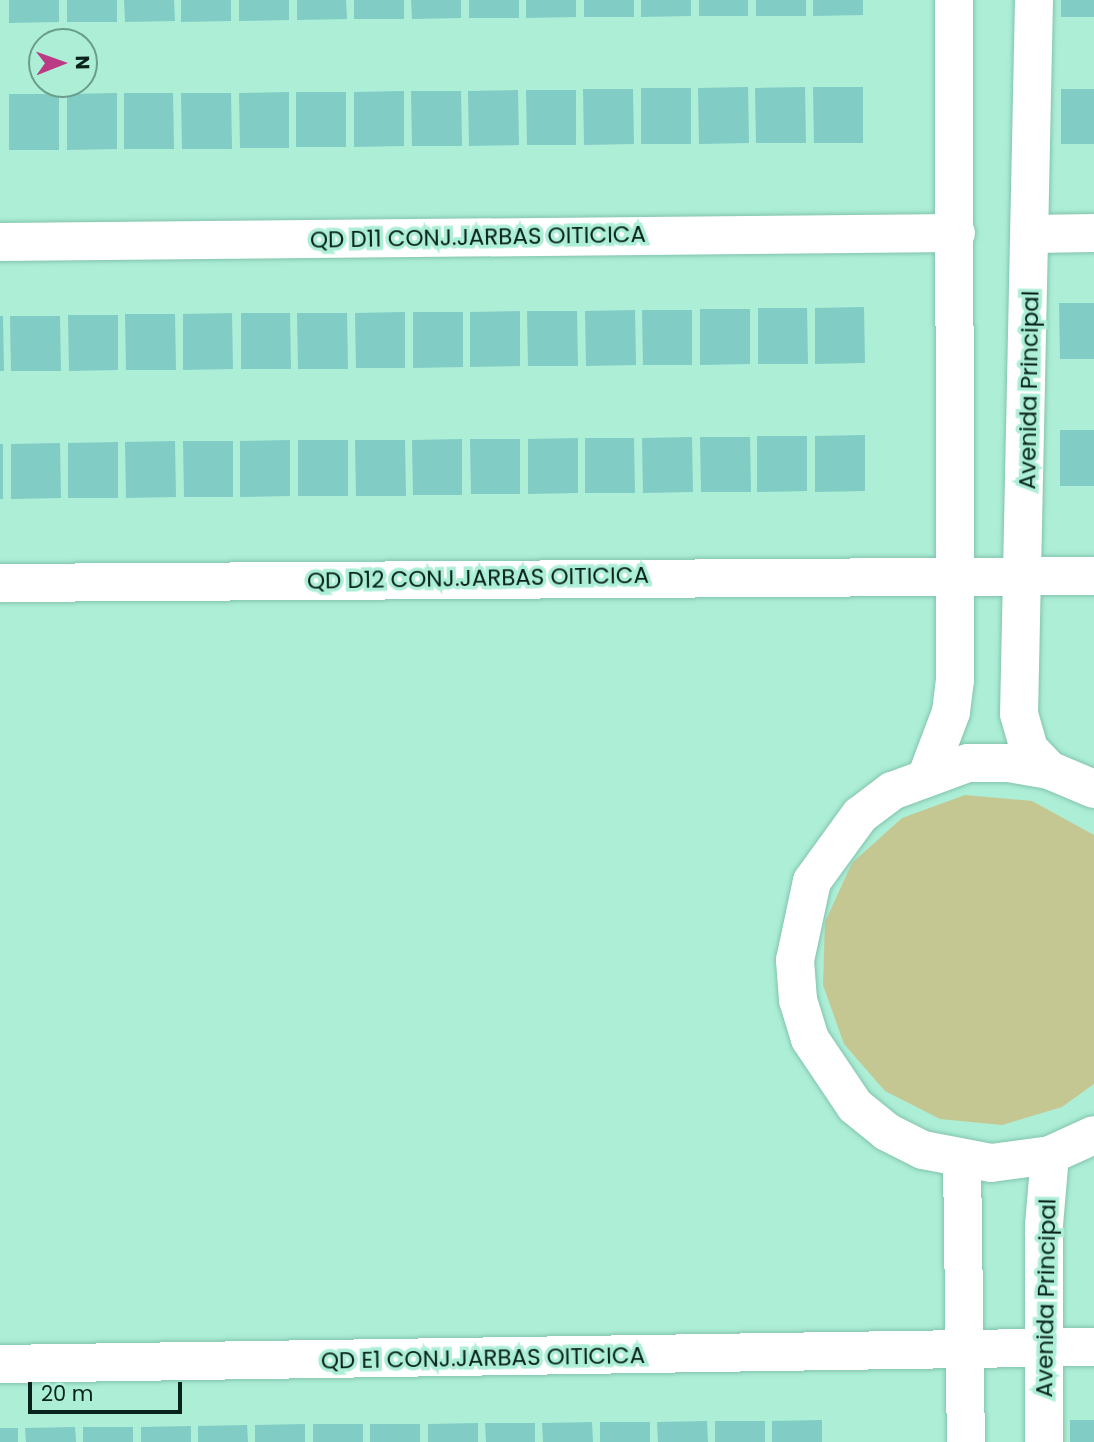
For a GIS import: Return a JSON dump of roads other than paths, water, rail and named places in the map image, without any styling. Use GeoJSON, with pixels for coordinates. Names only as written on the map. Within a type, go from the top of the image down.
{"type":"FeatureCollection","features":[{"type":"Feature","properties":{"kind":"street"},"geometry":{"type":"LineString","coordinates":[[928,773],[951,712],[955,573],[954,0]]}},
{"type":"Feature","properties":{"kind":"street","name":"Avenida Principal"},"geometry":{"type":"LineString","coordinates":[[1034,0],[1026,576],[1019,714],[1029,749],[1049,769]]}},
{"type":"Feature","properties":{"kind":"street","name":"QD D11 CONJ.JARBAS OITICICA"},"geometry":{"type":"LineString","coordinates":[[0,242],[956,233]]}},
{"type":"Feature","properties":{"kind":"street"},"geometry":{"type":"LineString","coordinates":[[1032,234],[1094,233]]}},
{"type":"Feature","properties":{"kind":"street","name":"QD D12 CONJ.JARBAS OITICICA"},"geometry":{"type":"LineString","coordinates":[[0,583],[955,573],[1094,576]]}},
{"type":"Feature","properties":{"kind":"street"},"geometry":{"type":"LineString","coordinates":[[1094,789],[1049,769],[968,763],[928,773],[860,815],[833,846],[813,880],[800,919],[797,987],[810,1039],[855,1106],[887,1132],[962,1161],[991,1163],[1050,1155],[1094,1135]]}},
{"type":"Feature","properties":{"kind":"street","name":"Avenida Principal"},"geometry":{"type":"LineString","coordinates":[[1044,1442],[1050,1155]]}},
{"type":"Feature","properties":{"kind":"street"},"geometry":{"type":"LineString","coordinates":[[962,1161],[967,1442]]}},
{"type":"Feature","properties":{"kind":"street","name":"QD E1 CONJ.JARBAS OITICICA"},"geometry":{"type":"LineString","coordinates":[[0,1364],[967,1352],[1094,1347]]}}]}
